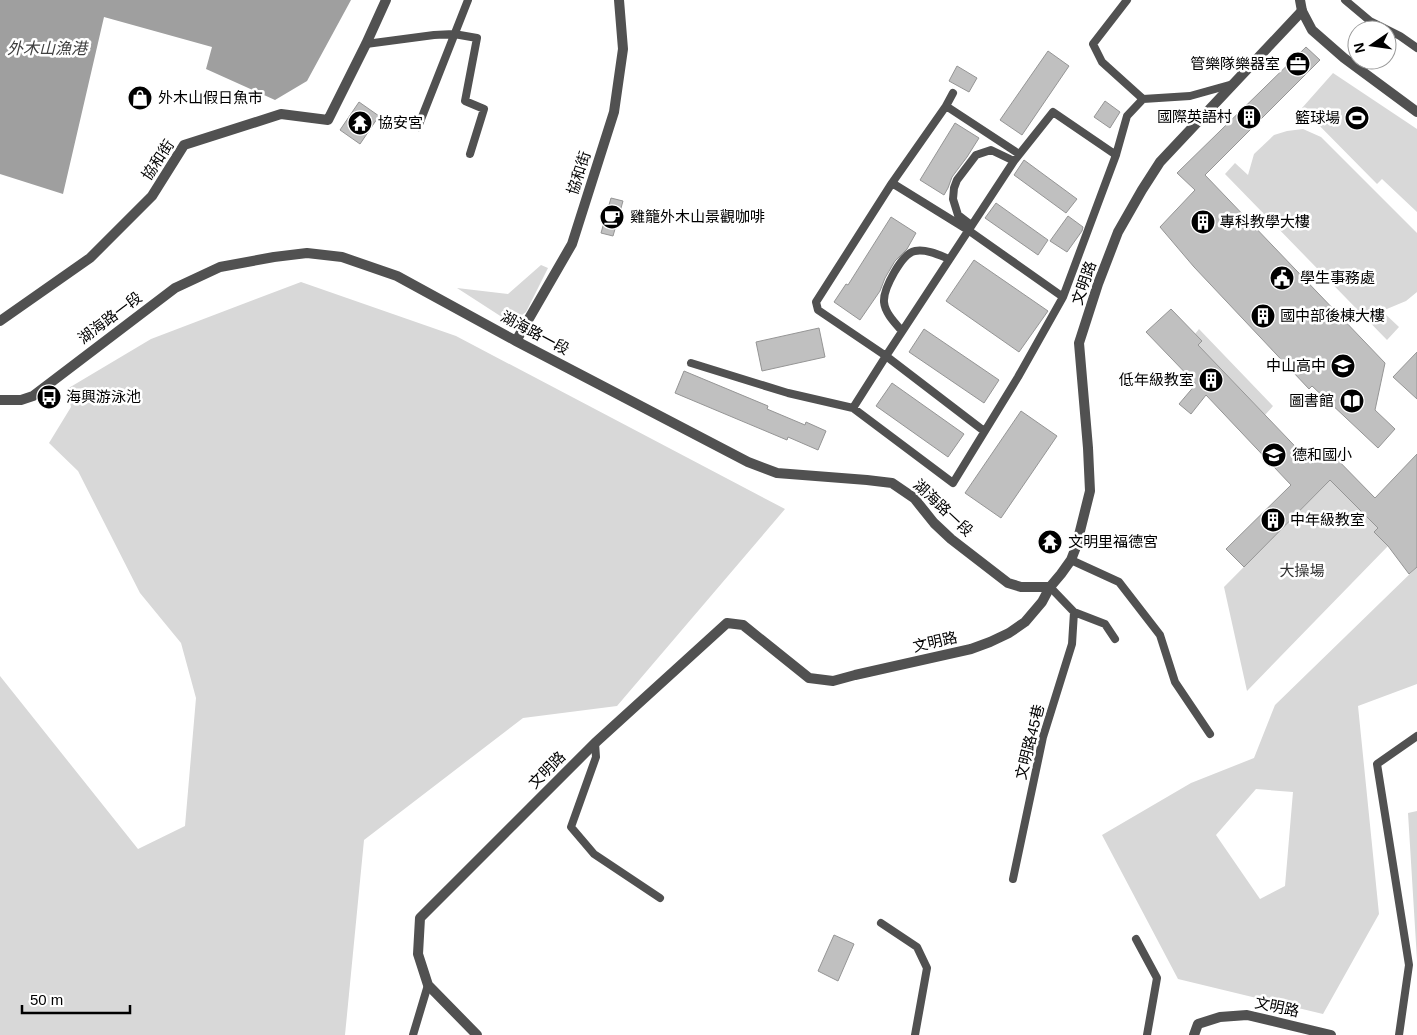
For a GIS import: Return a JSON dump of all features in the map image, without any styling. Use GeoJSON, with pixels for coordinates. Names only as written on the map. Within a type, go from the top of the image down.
{"type":"FeatureCollection","features":[{"type":"Feature","properties":{"kind":"street","name":"協和街"},"geometry":{"type":"LineString","coordinates":[[0,321],[90,258],[152,196],[184,145],[281,114],[328,120],[386,0]]}},
{"type":"Feature","properties":{"kind":"street","name":"協和街"},"geometry":{"type":"LineString","coordinates":[[516,341],[572,244],[614,112],[623,49],[619,0]]}},
{"type":"Feature","properties":{"kind":"street"},"geometry":{"type":"LineString","coordinates":[[1300,0],[1302,11],[1312,30],[1333,50],[1417,112]]}},
{"type":"Feature","properties":{"kind":"street","name":"文明路"},"geometry":{"type":"LineString","coordinates":[[477,1035],[428,985],[418,954],[420,918],[596,743],[727,623],[743,625],[809,678],[833,681],[971,649],[990,642],[1009,633],[1025,622],[1042,602],[1050,587],[1070,560],[1076,547],[1090,491],[1079,343],[1098,284],[1118,232],[1160,162],[1302,11]]}},
{"type":"Feature","properties":{"kind":"street","name":"湖海路一段"},"geometry":{"type":"LineString","coordinates":[[0,400],[21,400],[33,396],[175,288],[220,267],[308,253],[342,257],[397,276],[516,341],[755,465],[777,473],[892,483],[914,498],[934,524],[951,539],[1008,583],[1021,587],[1050,587]]}},
{"type":"Feature","properties":{"kind":"street","name":"文明路"},"geometry":{"type":"LineString","coordinates":[[1194,1035],[1198,1024],[1220,1016],[1247,1015],[1331,1035]]}},
{"type":"Feature","properties":{"kind":"lane"},"geometry":{"type":"LineString","coordinates":[[418,127],[468,0]]}},
{"type":"Feature","properties":{"kind":"lane"},"geometry":{"type":"LineString","coordinates":[[1127,0],[1093,44],[1102,62],[1143,99]]}},
{"type":"Feature","properties":{"kind":"lane"},"geometry":{"type":"LineString","coordinates":[[1345,0],[1370,21],[1400,36],[1417,48]]}},
{"type":"Feature","properties":{"kind":"lane"},"geometry":{"type":"LineString","coordinates":[[366,44],[434,34],[454,34],[477,38],[464,101],[484,108],[470,154]]}},
{"type":"Feature","properties":{"kind":"lane"},"geometry":{"type":"LineString","coordinates":[[691,362],[788,393],[853,408],[953,483],[1064,297],[1116,155],[1127,116],[1143,99],[1190,96],[1232,84]]}},
{"type":"Feature","properties":{"kind":"lane"},"geometry":{"type":"LineString","coordinates":[[953,93],[892,183],[816,302],[818,310],[886,356],[984,431]]}},
{"type":"Feature","properties":{"kind":"lane"},"geometry":{"type":"LineString","coordinates":[[946,106],[1016,158]]}},
{"type":"Feature","properties":{"kind":"lane"},"geometry":{"type":"LineString","coordinates":[[853,408],[969,227],[1016,158],[1053,112],[1116,155]]}},
{"type":"Feature","properties":{"kind":"lane"},"geometry":{"type":"LineString","coordinates":[[969,227],[958,215],[955,207],[953,199],[957,180],[976,155],[983,152],[991,150],[1016,158]]}},
{"type":"Feature","properties":{"kind":"lane"},"geometry":{"type":"LineString","coordinates":[[892,183],[969,227],[1064,297]]}},
{"type":"Feature","properties":{"kind":"lane"},"geometry":{"type":"LineString","coordinates":[[902,332],[891,318],[884,302],[886,288],[896,270],[909,253],[916,251],[932,252],[949,258]]}},
{"type":"Feature","properties":{"kind":"lane"},"geometry":{"type":"LineString","coordinates":[[1070,560],[1119,582],[1160,635],[1175,682],[1210,734]]}},
{"type":"Feature","properties":{"kind":"lane"},"geometry":{"type":"LineString","coordinates":[[1050,587],[1074,612],[1105,624],[1114,639]]}},
{"type":"Feature","properties":{"kind":"lane","name":"文明路45巷"},"geometry":{"type":"LineString","coordinates":[[1013,879],[1043,737],[1072,644],[1074,612]]}},
{"type":"Feature","properties":{"kind":"lane"},"geometry":{"type":"LineString","coordinates":[[1399,1035],[1409,965],[1377,764],[1417,736]]}},
{"type":"Feature","properties":{"kind":"lane"},"geometry":{"type":"LineString","coordinates":[[596,743],[596,757],[571,827],[594,854],[660,898]]}},
{"type":"Feature","properties":{"kind":"lane"},"geometry":{"type":"LineString","coordinates":[[881,923],[917,947],[927,968],[915,1035]]}},
{"type":"Feature","properties":{"kind":"lane"},"geometry":{"type":"LineString","coordinates":[[1136,939],[1157,978],[1147,1035]]}},
{"type":"Feature","properties":{"kind":"lane"},"geometry":{"type":"LineString","coordinates":[[413,1035],[428,985]]}},
{"type":"Feature","properties":{"kind":"green space","name":"籃球場"},"geometry":{"type":"Polygon","coordinates":[[[1333,73],[1417,129],[1417,212],[1382,179],[1377,184],[1302,108],[1333,73]]]}},
{"type":"Feature","properties":{"kind":"green space"},"geometry":{"type":"Polygon","coordinates":[[[1303,129],[1321,137],[1417,233],[1417,292],[1406,301],[1382,311],[1399,327],[1387,340],[1225,174],[1235,163],[1248,175],[1254,154],[1274,135],[1303,129]]]}},
{"type":"Feature","properties":{"kind":"green space"},"geometry":{"type":"Polygon","coordinates":[[[541,265],[548,268],[526,312],[511,323],[457,288],[508,294],[541,265]]]}},
{"type":"Feature","properties":{"kind":"green space"},"geometry":{"type":"Polygon","coordinates":[[[301,282],[456,336],[785,509],[617,706],[523,718],[364,840],[345,1035],[0,1035],[0,676],[138,849],[185,826],[196,698],[181,643],[140,593],[78,471],[49,443],[71,407],[67,389],[151,339],[301,282]]]}},
{"type":"Feature","properties":{"kind":"green space"},"geometry":{"type":"Polygon","coordinates":[[[1199,329],[1273,406],[1265,415],[1198,345],[1202,341],[1195,334],[1199,329]]]}},
{"type":"Feature","properties":{"kind":"green space","name":"大操場"},"geometry":{"type":"Polygon","coordinates":[[[1330,480],[1378,528],[1374,532],[1388,546],[1247,691],[1224,587],[1330,480]]]}},
{"type":"Feature","properties":{"kind":"green space"},"geometry":{"type":"Polygon","coordinates":[[[1417,567],[1417,684],[1358,706],[1379,914],[1323,1014],[1178,979],[1102,835],[1191,783],[1254,758],[1275,705],[1417,567]],[[1256,789],[1216,835],[1260,899],[1285,886],[1293,792],[1256,789]]]}},
{"type":"Feature","properties":{"kind":"green space"},"geometry":{"type":"Polygon","coordinates":[[[1417,811],[1417,960],[1408,813],[1417,811]]]}},
{"type":"Feature","properties":{"kind":"water","name":"外木山漁港"},"geometry":{"type":"Polygon","coordinates":[[[0,0],[351,0],[307,81],[275,100],[206,69],[212,47],[104,17],[63,194],[0,174],[0,0]]]}},
{"type":"Feature","properties":{"kind":"building"},"geometry":{"type":"Polygon","coordinates":[[[1306,47],[1320,60],[1205,175],[1385,363],[1375,410],[1395,429],[1378,448],[1312,386],[1309,389],[1194,267],[1160,227],[1195,190],[1177,173],[1306,47]]]}},
{"type":"Feature","properties":{"kind":"building"},"geometry":{"type":"Polygon","coordinates":[[[1048,51],[1069,66],[1022,135],[1000,120],[1048,51]]]}},
{"type":"Feature","properties":{"kind":"building"},"geometry":{"type":"Polygon","coordinates":[[[957,66],[977,78],[969,92],[949,81],[957,66]]]}},
{"type":"Feature","properties":{"kind":"building"},"geometry":{"type":"Polygon","coordinates":[[[1105,101],[1120,112],[1110,128],[1094,117],[1105,101]]]}},
{"type":"Feature","properties":{"kind":"building","name":"協安宮"},"geometry":{"type":"Polygon","coordinates":[[[359,102],[379,116],[360,144],[340,130],[359,102]]]}},
{"type":"Feature","properties":{"kind":"building"},"geometry":{"type":"Polygon","coordinates":[[[955,123],[979,138],[952,177],[944,195],[920,180],[955,123]]]}},
{"type":"Feature","properties":{"kind":"building"},"geometry":{"type":"Polygon","coordinates":[[[1024,160],[1077,199],[1066,213],[1014,175],[1024,160]]]}},
{"type":"Feature","properties":{"kind":"building","name":"雞籠外木山景觀咖啡"},"geometry":{"type":"Polygon","coordinates":[[[611,198],[623,201],[613,236],[601,233],[611,198]]]}},
{"type":"Feature","properties":{"kind":"building"},"geometry":{"type":"Polygon","coordinates":[[[996,203],[1048,240],[1038,255],[985,218],[996,203]]]}},
{"type":"Feature","properties":{"kind":"building"},"geometry":{"type":"Polygon","coordinates":[[[1068,216],[1083,227],[1067,252],[1050,241],[1068,216]]]}},
{"type":"Feature","properties":{"kind":"building"},"geometry":{"type":"Polygon","coordinates":[[[891,217],[916,233],[907,249],[895,261],[880,291],[860,320],[834,302],[846,284],[848,285],[891,217]]]}},
{"type":"Feature","properties":{"kind":"building"},"geometry":{"type":"Polygon","coordinates":[[[974,260],[1048,311],[1019,352],[946,301],[974,260]]]}},
{"type":"Feature","properties":{"kind":"building"},"geometry":{"type":"Polygon","coordinates":[[[1171,309],[1202,341],[1198,345],[1312,464],[1327,449],[1375,498],[1417,454],[1417,567],[1409,574],[1388,546],[1374,532],[1378,528],[1330,480],[1244,567],[1226,549],[1291,485],[1206,395],[1191,414],[1179,404],[1196,384],[1146,332],[1171,309]]]}},
{"type":"Feature","properties":{"kind":"building"},"geometry":{"type":"Polygon","coordinates":[[[819,328],[825,357],[762,371],[756,342],[819,328]]]}},
{"type":"Feature","properties":{"kind":"building"},"geometry":{"type":"Polygon","coordinates":[[[924,329],[999,380],[984,403],[909,352],[924,329]]]}},
{"type":"Feature","properties":{"kind":"building"},"geometry":{"type":"Polygon","coordinates":[[[1417,352],[1417,399],[1393,377],[1417,352]]]}},
{"type":"Feature","properties":{"kind":"building"},"geometry":{"type":"Polygon","coordinates":[[[684,371],[768,406],[767,409],[805,425],[806,422],[826,431],[818,450],[788,437],[787,440],[675,393],[684,371]]]}},
{"type":"Feature","properties":{"kind":"building"},"geometry":{"type":"Polygon","coordinates":[[[892,383],[964,434],[948,457],[876,406],[892,383]]]}},
{"type":"Feature","properties":{"kind":"building"},"geometry":{"type":"Polygon","coordinates":[[[1021,411],[1057,436],[1001,518],[965,493],[1021,411]]]}},
{"type":"Feature","properties":{"kind":"building"},"geometry":{"type":"Polygon","coordinates":[[[834,935],[854,944],[838,981],[818,971],[834,935]]]}},
{"type":"Feature","properties":{"kind":"place","name":"管樂隊樂器室"},"geometry":{"type":"Point","coordinates":[1298,64]}},
{"type":"Feature","properties":{"kind":"place","name":"外木山假日魚市"},"geometry":{"type":"Point","coordinates":[140,98]}},
{"type":"Feature","properties":{"kind":"place","name":"國際英語村"},"geometry":{"type":"Point","coordinates":[1249,117]}},
{"type":"Feature","properties":{"kind":"place","name":"籃球場"},"geometry":{"type":"Point","coordinates":[1357,118]}},
{"type":"Feature","properties":{"kind":"place","name":"協安宮"},"geometry":{"type":"Point","coordinates":[360,123]}},
{"type":"Feature","properties":{"kind":"place","name":"雞籠外木山景觀咖啡"},"geometry":{"type":"Point","coordinates":[612,217]}},
{"type":"Feature","properties":{"kind":"place","name":"專科教學大樓"},"geometry":{"type":"Point","coordinates":[1203,222]}},
{"type":"Feature","properties":{"kind":"place","name":"學生事務處"},"geometry":{"type":"Point","coordinates":[1282,278]}},
{"type":"Feature","properties":{"kind":"place","name":"國中部後棟大樓"},"geometry":{"type":"Point","coordinates":[1263,316]}},
{"type":"Feature","properties":{"kind":"place","name":"中山高中"},"geometry":{"type":"Point","coordinates":[1343,366]}},
{"type":"Feature","properties":{"kind":"place","name":"低年級教室"},"geometry":{"type":"Point","coordinates":[1211,380]}},
{"type":"Feature","properties":{"kind":"place","name":"海興游泳池"},"geometry":{"type":"Point","coordinates":[49,397]}},
{"type":"Feature","properties":{"kind":"place","name":"圖書館"},"geometry":{"type":"Point","coordinates":[1352,401]}},
{"type":"Feature","properties":{"kind":"place","name":"德和國小"},"geometry":{"type":"Point","coordinates":[1274,455]}},
{"type":"Feature","properties":{"kind":"place","name":"中年級教室"},"geometry":{"type":"Point","coordinates":[1273,520]}},
{"type":"Feature","properties":{"kind":"place","name":"文明里福德宮"},"geometry":{"type":"Point","coordinates":[1050,542]}}]}
